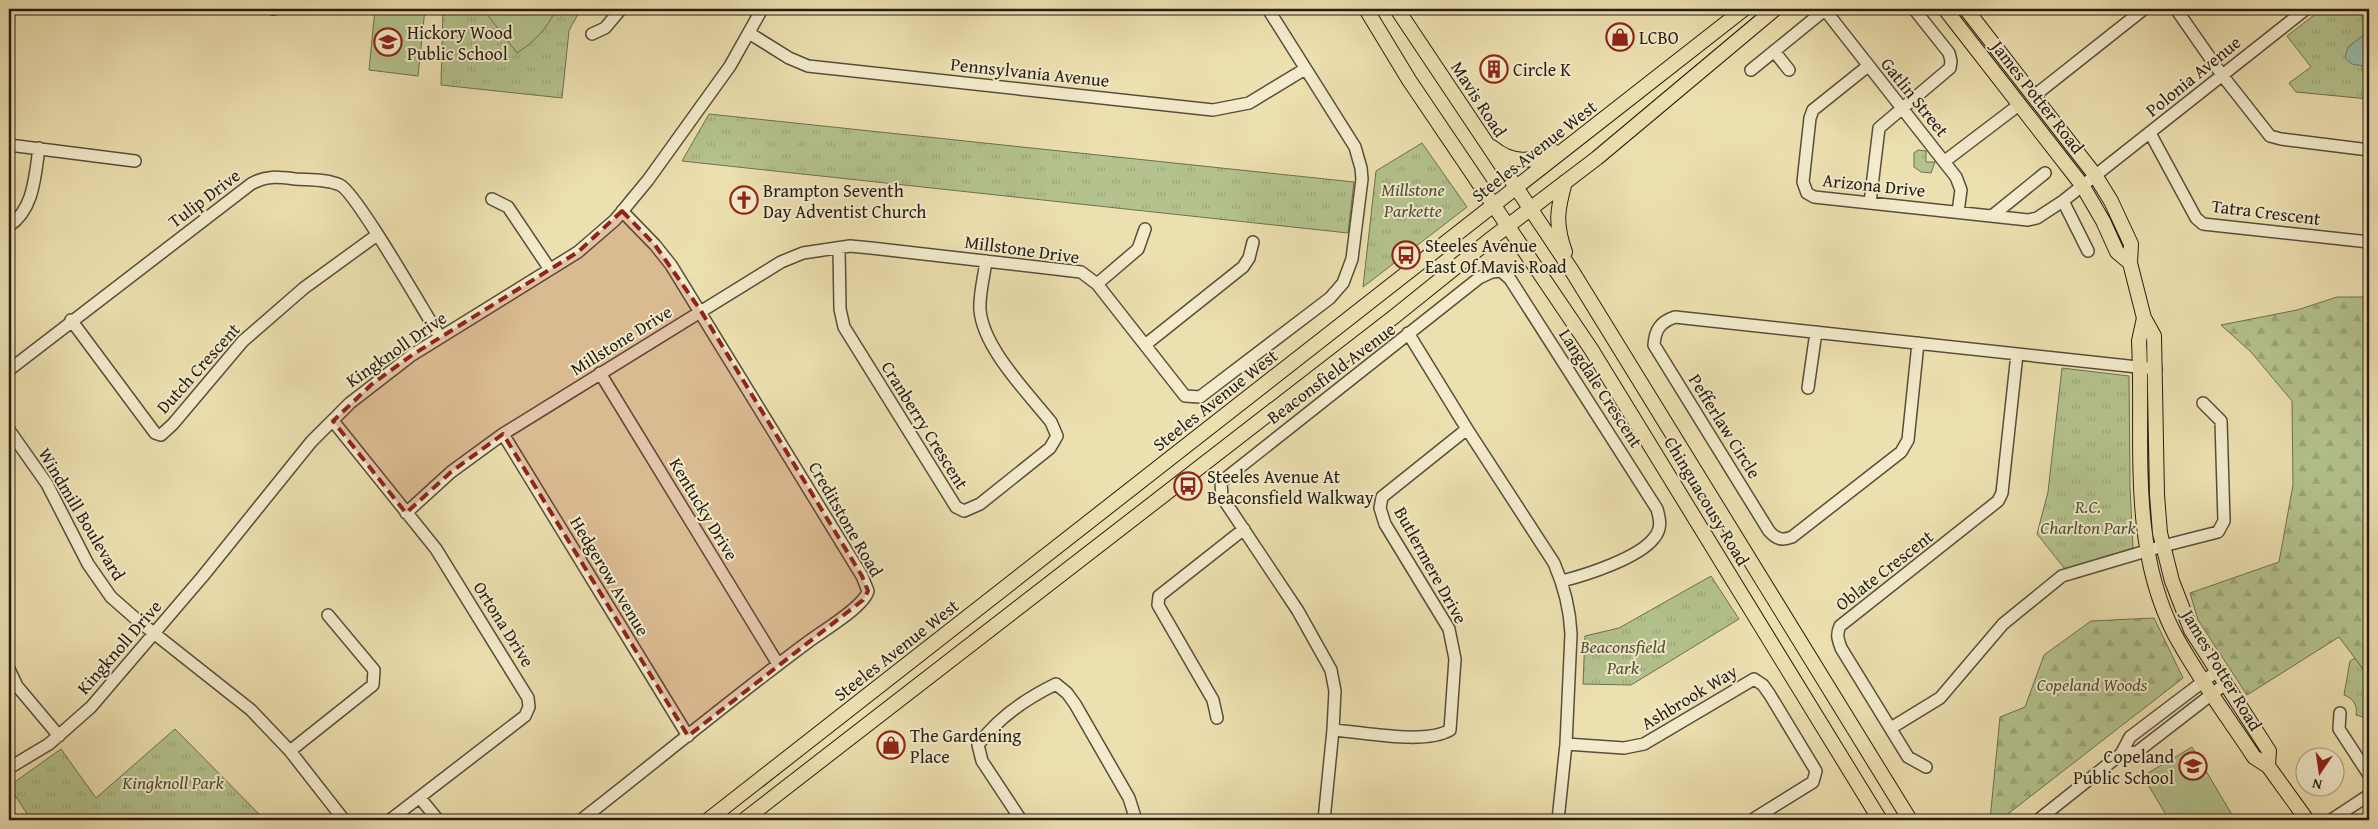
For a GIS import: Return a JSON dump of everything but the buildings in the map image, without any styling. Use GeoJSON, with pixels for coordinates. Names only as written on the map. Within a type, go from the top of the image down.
{"type":"FeatureCollection","features":[{"type":"Feature","properties":{"kind":"main road"},"geometry":{"type":"LineString","coordinates":[[1366,9],[1409,80],[1495,206]]}},
{"type":"Feature","properties":{"kind":"main road","name":"Mavis Road"},"geometry":{"type":"LineString","coordinates":[[1397,9],[1531,210]]}},
{"type":"Feature","properties":{"kind":"main road","name":"Steeles Avenue West"},"geometry":{"type":"LineString","coordinates":[[708,820],[1495,206],[1744,9]]}},
{"type":"Feature","properties":{"kind":"main road"},"geometry":{"type":"LineString","coordinates":[[744,820],[1531,210],[1775,9]]}},
{"type":"Feature","properties":{"kind":"main road","name":"James Potter Road"},"geometry":{"type":"LineString","coordinates":[[1945,9],[2082,185],[2103,221],[2117,252],[2130,263]]}},
{"type":"Feature","properties":{"kind":"main road","name":"James Potter Road"},"geometry":{"type":"LineString","coordinates":[[1966,9],[2096,175],[2117,212],[2131,244],[2130,263],[2144,318],[2154,336],[2156,369],[2156,482],[2163,546],[2172,581],[2185,620],[2269,751],[2268,766]]}},
{"type":"Feature","properties":{"kind":"main road"},"geometry":{"type":"LineString","coordinates":[[1483,140],[1502,156],[1524,161],[1538,160],[1574,143]]}},
{"type":"Feature","properties":{"kind":"main road"},"geometry":{"type":"LineString","coordinates":[[1565,182],[1558,210],[1558,233],[1572,272]]}},
{"type":"Feature","properties":{"kind":"main road","name":"Chinguacousy Road"},"geometry":{"type":"LineString","coordinates":[[1495,206],[1606,374],[1880,820]]}},
{"type":"Feature","properties":{"kind":"main road","name":"Chinguacousy Road"},"geometry":{"type":"LineString","coordinates":[[1531,210],[1572,272],[1910,820]]}},
{"type":"Feature","properties":{"kind":"main road","name":"James Potter Road"},"geometry":{"type":"LineString","coordinates":[[2144,318],[2138,341],[2141,495],[2148,550],[2164,610],[2174,632],[2203,681],[2254,757],[2268,766],[2306,820]]}},
{"type":"Feature","properties":{"kind":"street"},"geometry":{"type":"LineString","coordinates":[[592,34],[605,28],[621,9]]}},
{"type":"Feature","properties":{"kind":"street","name":"Kingknoll Drive"},"geometry":{"type":"LineString","coordinates":[[9,768],[59,736],[91,707],[154,634],[311,442],[372,384],[440,338],[593,241],[648,180],[719,80],[762,9]]}},
{"type":"Feature","properties":{"kind":"street","name":"Millstone Drive"},"geometry":{"type":"LineString","coordinates":[[406,513],[451,472],[503,434],[781,262],[803,253],[838,248],[871,248],[1081,272],[1097,284],[1185,396],[1200,397],[1330,298],[1343,283],[1352,259],[1362,179],[1355,147],[1268,9]]}},
{"type":"Feature","properties":{"kind":"street"},"geometry":{"type":"LineString","coordinates":[[1751,70],[1825,9]]}},
{"type":"Feature","properties":{"kind":"street","name":"Gatlin Street"},"geometry":{"type":"LineString","coordinates":[[1825,9],[1868,66],[1945,161],[1959,183],[1961,190],[1958,212]]}},
{"type":"Feature","properties":{"kind":"street"},"geometry":{"type":"LineString","coordinates":[[1870,203],[1878,128],[1950,68],[1951,60],[1949,53],[1914,9]]}},
{"type":"Feature","properties":{"kind":"street"},"geometry":{"type":"LineString","coordinates":[[2034,96],[2144,9]]}},
{"type":"Feature","properties":{"kind":"street"},"geometry":{"type":"LineString","coordinates":[[2176,9],[2222,75],[2270,136],[2369,150]]}},
{"type":"Feature","properties":{"kind":"street","name":"Polonia Avenue"},"geometry":{"type":"LineString","coordinates":[[2150,133],[2306,9]]}},
{"type":"Feature","properties":{"kind":"street","name":"Pennsylvania Avenue"},"geometry":{"type":"LineString","coordinates":[[748,33],[789,58],[808,66],[1213,110],[1249,103],[1306,69]]}},
{"type":"Feature","properties":{"kind":"street"},"geometry":{"type":"LineString","coordinates":[[1774,51],[1789,70]]}},
{"type":"Feature","properties":{"kind":"street","name":"Arizona Drive"},"geometry":{"type":"LineString","coordinates":[[1868,66],[1813,110],[1810,118],[1803,182],[1807,193],[1814,197],[2028,220],[2037,218],[2063,201],[2082,185]]}},
{"type":"Feature","properties":{"kind":"street"},"geometry":{"type":"LineString","coordinates":[[1945,161],[2020,104]]}},
{"type":"Feature","properties":{"kind":"street"},"geometry":{"type":"LineString","coordinates":[[2082,185],[2150,133]]}},
{"type":"Feature","properties":{"kind":"street","name":"Tatra Crescent"},"geometry":{"type":"LineString","coordinates":[[2150,133],[2196,218],[2203,224],[2369,242]]}},
{"type":"Feature","properties":{"kind":"street"},"geometry":{"type":"LineString","coordinates":[[9,145],[135,161]]}},
{"type":"Feature","properties":{"kind":"street"},"geometry":{"type":"LineString","coordinates":[[9,226],[23,213],[29,200],[39,148]]}},
{"type":"Feature","properties":{"kind":"street"},"geometry":{"type":"LineString","coordinates":[[1992,216],[2045,173]]}},
{"type":"Feature","properties":{"kind":"street","name":"Tulip Drive"},"geometry":{"type":"LineString","coordinates":[[9,370],[71,320],[251,184],[264,177],[326,182],[342,186],[351,196],[377,236],[440,338]]}},
{"type":"Feature","properties":{"kind":"street"},"geometry":{"type":"LineString","coordinates":[[492,199],[508,207],[549,268]]}},
{"type":"Feature","properties":{"kind":"street"},"geometry":{"type":"LineString","coordinates":[[2063,201],[2088,251]]}},
{"type":"Feature","properties":{"kind":"street","name":"Creditstone Road"},"geometry":{"type":"LineString","coordinates":[[581,820],[867,595],[867,587],[701,311],[655,245],[622,211]]}},
{"type":"Feature","properties":{"kind":"street"},"geometry":{"type":"LineString","coordinates":[[1097,284],[1138,249],[1145,229]]}},
{"type":"Feature","properties":{"kind":"street","name":"Dutch Crescent"},"geometry":{"type":"LineString","coordinates":[[71,320],[156,434],[161,435],[173,424],[243,341],[304,288],[377,236]]}},
{"type":"Feature","properties":{"kind":"street"},"geometry":{"type":"LineString","coordinates":[[1145,345],[1238,271],[1249,258],[1253,242]]}},
{"type":"Feature","properties":{"kind":"street","name":"Cranberry Crescent"},"geometry":{"type":"LineString","coordinates":[[838,248],[840,308],[844,327],[956,507],[964,511],[980,504],[1036,460],[1053,445],[1057,436],[1051,422],[992,348],[983,329],[980,309],[986,261]]}},
{"type":"Feature","properties":{"kind":"street","name":"Langdale Crescent"},"geometry":{"type":"LineString","coordinates":[[1408,333],[1479,278],[1492,272],[1501,271],[1510,279],[1657,509],[1661,521],[1654,540],[1598,571],[1562,582]]}},
{"type":"Feature","properties":{"kind":"street","name":"Pefferlaw Circle"},"geometry":{"type":"LineString","coordinates":[[1918,343],[1908,440],[1901,452],[1792,537],[1780,539],[1770,531],[1654,345],[1658,328],[1666,320],[1675,317],[1918,343],[2017,354],[2140,367],[2156,369]]}},
{"type":"Feature","properties":{"kind":"street"},"geometry":{"type":"LineString","coordinates":[[1808,388],[1816,332]]}},
{"type":"Feature","properties":{"kind":"street","name":"Beaconsfield Avenue"},"geometry":{"type":"LineString","coordinates":[[1324,820],[1333,730],[1334,691],[1332,670],[1298,611],[1222,497],[1221,482],[1408,333],[1466,429],[1554,563],[1562,582],[1571,627],[1566,744],[1558,820]]}},
{"type":"Feature","properties":{"kind":"street","name":"Oblate Crescent"},"geometry":{"type":"LineString","coordinates":[[1891,728],[1841,648],[1837,637],[1838,631],[1840,626],[1998,502],[2002,493],[2017,354]]}},
{"type":"Feature","properties":{"kind":"street","name":"Kentucky Drive"},"geometry":{"type":"LineString","coordinates":[[600,373],[778,664]]}},
{"type":"Feature","properties":{"kind":"street"},"geometry":{"type":"LineString","coordinates":[[1926,768],[1908,757],[1891,728],[1940,698],[2003,624],[2062,576],[2148,550],[2218,532],[2223,525],[2220,421],[2203,403]]}},
{"type":"Feature","properties":{"kind":"street","name":"Ortona Drive"},"geometry":{"type":"LineString","coordinates":[[333,421],[452,572],[528,698],[529,707],[525,716],[390,820]]}},
{"type":"Feature","properties":{"kind":"street","name":"Butlermere Drive"},"geometry":{"type":"LineString","coordinates":[[1333,730],[1412,737],[1440,735],[1450,730],[1455,659],[1449,629],[1385,524],[1380,508],[1382,497],[1466,429]]}},
{"type":"Feature","properties":{"kind":"street","name":"Windmill Boulevard"},"geometry":{"type":"LineString","coordinates":[[9,430],[47,484],[96,578],[111,597],[154,634],[251,710],[290,751],[344,820]]}},
{"type":"Feature","properties":{"kind":"street","name":"Hedgerow Avenue"},"geometry":{"type":"LineString","coordinates":[[503,434],[688,736]]}},
{"type":"Feature","properties":{"kind":"street"},"geometry":{"type":"LineString","coordinates":[[1217,718],[1213,700],[1158,605],[1159,596],[1244,529]]}},
{"type":"Feature","properties":{"kind":"street"},"geometry":{"type":"LineString","coordinates":[[290,751],[374,685],[374,670],[328,615]]}},
{"type":"Feature","properties":{"kind":"street"},"geometry":{"type":"LineString","coordinates":[[9,669],[20,690],[59,736]]}},
{"type":"Feature","properties":{"kind":"street"},"geometry":{"type":"LineString","coordinates":[[2038,820],[2121,754],[2130,737],[2216,671]]}},
{"type":"Feature","properties":{"kind":"street","name":"Ashbrook Way"},"geometry":{"type":"LineString","coordinates":[[1566,744],[1624,748],[1644,744],[1754,680],[1763,685],[1770,695],[1816,770],[1813,782],[1752,820]]}},
{"type":"Feature","properties":{"kind":"street"},"geometry":{"type":"LineString","coordinates":[[1021,820],[982,760],[978,745],[992,728],[1039,693],[1056,684],[1067,693],[1075,704],[1130,798],[1136,820]]}},
{"type":"Feature","properties":{"kind":"street"},"geometry":{"type":"LineString","coordinates":[[2121,754],[2137,752],[2225,684]]}},
{"type":"Feature","properties":{"kind":"street"},"geometry":{"type":"LineString","coordinates":[[2340,713],[2340,729],[2369,774]]}},
{"type":"Feature","properties":{"kind":"street"},"geometry":{"type":"LineString","coordinates":[[2331,820],[2369,795]]}},
{"type":"Feature","properties":{"kind":"street"},"geometry":{"type":"LineString","coordinates":[[420,798],[438,820]]}},
{"type":"Feature","properties":{"kind":"highlighted area"},"geometry":{"type":"Polygon","coordinates":[[[622,211],[655,245],[701,311],[862,576],[868,591],[863,600],[688,736],[503,434],[451,472],[406,513],[333,421],[372,384],[412,355],[578,252],[622,211]]]}},
{"type":"Feature","properties":{"kind":"green space"},"geometry":{"type":"Polygon","coordinates":[[[375,9],[425,9],[418,76],[369,70],[375,9]]]}},
{"type":"Feature","properties":{"kind":"green space"},"geometry":{"type":"Polygon","coordinates":[[[443,9],[580,9],[569,31],[562,98],[441,85],[443,9]]]}},
{"type":"Feature","properties":{"kind":"green space"},"geometry":{"type":"Polygon","coordinates":[[[483,9],[556,9],[549,23],[540,34],[517,53],[483,9]]]}},
{"type":"Feature","properties":{"kind":"green space"},"geometry":{"type":"Polygon","coordinates":[[[2322,9],[2369,9],[2369,99],[2296,92],[2289,83],[2311,67],[2287,36],[2322,9]]]}},
{"type":"Feature","properties":{"kind":"green space"},"geometry":{"type":"Polygon","coordinates":[[[709,114],[1354,182],[1348,233],[682,161],[709,114]]]}},
{"type":"Feature","properties":{"kind":"green space","name":"Millstone Parkette"},"geometry":{"type":"Polygon","coordinates":[[[1422,143],[1467,207],[1363,287],[1376,171],[1422,143]]]}},
{"type":"Feature","properties":{"kind":"green space"},"geometry":{"type":"Polygon","coordinates":[[[1918,150],[1926,151],[1926,162],[1935,162],[1931,173],[1921,172],[1914,167],[1914,153],[1918,150]]]}},
{"type":"Feature","properties":{"kind":"green space"},"geometry":{"type":"Polygon","coordinates":[[[2337,297],[2369,297],[2369,677],[2339,637],[2247,695],[2198,620],[2190,593],[2279,562],[2293,485],[2292,401],[2251,352],[2221,325],[2297,310],[2337,297]]]}},
{"type":"Feature","properties":{"kind":"green space","name":"R.C. Charlton Park"},"geometry":{"type":"Polygon","coordinates":[[[2062,368],[2129,376],[2130,487],[2133,548],[2065,569],[2037,534],[2048,492],[2062,368]]]}},
{"type":"Feature","properties":{"kind":"green space","name":"Beaconsfield Park"},"geometry":{"type":"Polygon","coordinates":[[[1711,576],[1739,619],[1631,685],[1583,684],[1585,636],[1619,628],[1711,576]]]}},
{"type":"Feature","properties":{"kind":"green space","name":"Copeland Woods"},"geometry":{"type":"Polygon","coordinates":[[[2154,618],[2183,678],[2000,820],[1990,820],[2000,717],[2025,707],[2044,655],[2091,621],[2154,618]]]}},
{"type":"Feature","properties":{"kind":"green space"},"geometry":{"type":"Polygon","coordinates":[[[2355,658],[2369,677],[2369,712],[2363,717],[2356,715],[2354,703],[2344,695],[2350,661],[2355,658]]]}},
{"type":"Feature","properties":{"kind":"green space","name":"Kingknoll Park"},"geometry":{"type":"Polygon","coordinates":[[[175,729],[265,820],[31,820],[9,786],[61,749],[96,798],[175,729]]]}},
{"type":"Feature","properties":{"kind":"green space"},"geometry":{"type":"Polygon","coordinates":[[[2192,747],[2235,820],[2169,820],[2143,776],[2192,747]]]}},
{"type":"Feature","properties":{"kind":"shaded area"},"geometry":{"type":"Polygon","coordinates":[[[2369,31],[2369,67],[2352,64],[2345,58],[2348,47],[2369,31]]]}},
{"type":"Feature","properties":{"kind":"place","name":"LCBO"},"geometry":{"type":"Point","coordinates":[1620,37]}},
{"type":"Feature","properties":{"kind":"place","name":"Hickory Wood Public School"},"geometry":{"type":"Point","coordinates":[388,42]}},
{"type":"Feature","properties":{"kind":"place","name":"Circle K"},"geometry":{"type":"Point","coordinates":[1494,69]}},
{"type":"Feature","properties":{"kind":"place","name":"Brampton Seventh Day Adventist Church"},"geometry":{"type":"Point","coordinates":[744,200]}},
{"type":"Feature","properties":{"kind":"place","name":"Steeles Avenue East Of Mavis Road"},"geometry":{"type":"Point","coordinates":[1406,255]}},
{"type":"Feature","properties":{"kind":"place","name":"Steeles Avenue At Beaconsfield Walkway"},"geometry":{"type":"Point","coordinates":[1188,486]}},
{"type":"Feature","properties":{"kind":"place","name":"The Gardening Place"},"geometry":{"type":"Point","coordinates":[891,745]}},
{"type":"Feature","properties":{"kind":"place","name":"Copeland Public School"},"geometry":{"type":"Point","coordinates":[2193,766]}}]}
